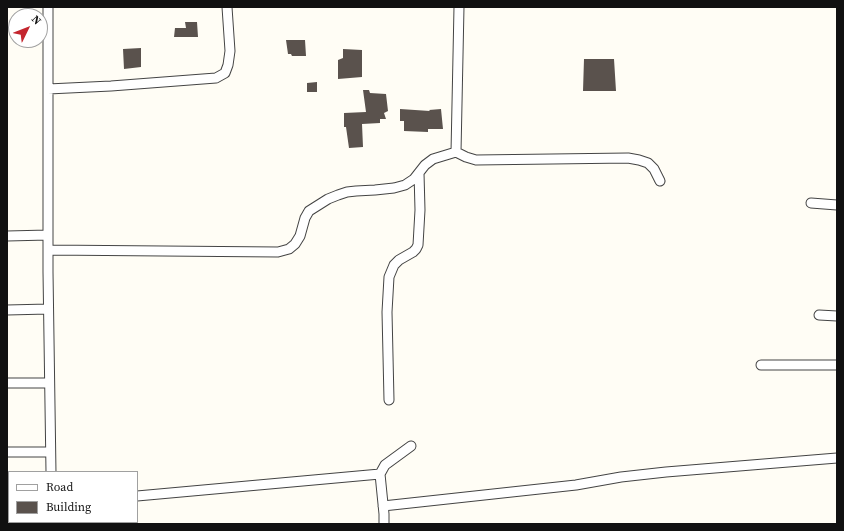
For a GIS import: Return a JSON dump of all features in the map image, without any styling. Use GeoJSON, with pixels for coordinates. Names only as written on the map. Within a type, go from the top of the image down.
{"type":"FeatureCollection","features":[{"type":"Feature","properties":{"kind":"street"},"geometry":{"type":"LineString","coordinates":[[48,7],[48,309],[51,471]]}},
{"type":"Feature","properties":{"kind":"street"},"geometry":{"type":"LineString","coordinates":[[48,89],[216,78],[225,73],[228,66],[230,51],[227,7]]}},
{"type":"Feature","properties":{"kind":"street"},"geometry":{"type":"LineString","coordinates":[[456,152],[458,7]]}},
{"type":"Feature","properties":{"kind":"street"},"geometry":{"type":"LineString","coordinates":[[48,250],[278,252],[289,249],[295,244],[300,236],[305,218],[309,211],[328,199],[347,192],[382,190],[405,185],[414,179],[425,165],[433,159],[456,152],[476,160],[628,158],[648,163],[654,169],[660,181]]}},
{"type":"Feature","properties":{"kind":"street"},"geometry":{"type":"LineString","coordinates":[[389,400],[389,277],[394,265],[399,260],[413,252],[418,245],[420,210],[419,173]]}},
{"type":"Feature","properties":{"kind":"street"},"geometry":{"type":"LineString","coordinates":[[811,203],[837,204]]}},
{"type":"Feature","properties":{"kind":"street"},"geometry":{"type":"LineString","coordinates":[[7,236],[48,236]]}},
{"type":"Feature","properties":{"kind":"street"},"geometry":{"type":"LineString","coordinates":[[7,310],[48,309]]}},
{"type":"Feature","properties":{"kind":"street"},"geometry":{"type":"LineString","coordinates":[[820,315],[837,316]]}},
{"type":"Feature","properties":{"kind":"street"},"geometry":{"type":"LineString","coordinates":[[761,365],[837,365]]}},
{"type":"Feature","properties":{"kind":"street"},"geometry":{"type":"LineString","coordinates":[[7,383],[49,383]]}},
{"type":"Feature","properties":{"kind":"street"},"geometry":{"type":"LineString","coordinates":[[384,524],[380,474],[385,465],[412,446]]}},
{"type":"Feature","properties":{"kind":"street"},"geometry":{"type":"LineString","coordinates":[[7,452],[50,452]]}},
{"type":"Feature","properties":{"kind":"street"},"geometry":{"type":"LineString","coordinates":[[383,506],[576,485],[621,477],[666,472],[837,458]]}},
{"type":"Feature","properties":{"kind":"street"},"geometry":{"type":"LineString","coordinates":[[138,496],[380,474]]}},
{"type":"Feature","properties":{"kind":"building"},"geometry":{"type":"Polygon","coordinates":[[[185,22],[197,22],[198,37],[174,37],[175,28],[186,28],[185,22]]]}},
{"type":"Feature","properties":{"kind":"building"},"geometry":{"type":"Polygon","coordinates":[[[286,40],[305,40],[306,56],[292,56],[291,54],[288,54],[286,40]]]}},
{"type":"Feature","properties":{"kind":"building"},"geometry":{"type":"Polygon","coordinates":[[[141,48],[141,67],[124,69],[123,49],[141,48]]]}},
{"type":"Feature","properties":{"kind":"building"},"geometry":{"type":"Polygon","coordinates":[[[343,49],[362,50],[362,77],[338,79],[338,60],[343,58],[343,49]]]}},
{"type":"Feature","properties":{"kind":"building"},"geometry":{"type":"Polygon","coordinates":[[[584,59],[614,59],[616,91],[583,91],[584,59]]]}},
{"type":"Feature","properties":{"kind":"building"},"geometry":{"type":"Polygon","coordinates":[[[317,82],[317,92],[307,92],[307,83],[317,82]]]}},
{"type":"Feature","properties":{"kind":"building"},"geometry":{"type":"Polygon","coordinates":[[[363,90],[369,90],[370,93],[386,94],[388,111],[384,113],[386,119],[380,119],[380,123],[362,124],[363,147],[349,148],[346,127],[344,127],[344,113],[366,112],[363,90]]]}},
{"type":"Feature","properties":{"kind":"building"},"geometry":{"type":"Polygon","coordinates":[[[400,109],[430,111],[429,110],[441,109],[443,129],[428,129],[428,132],[404,131],[404,121],[400,121],[400,109]]]}}]}
